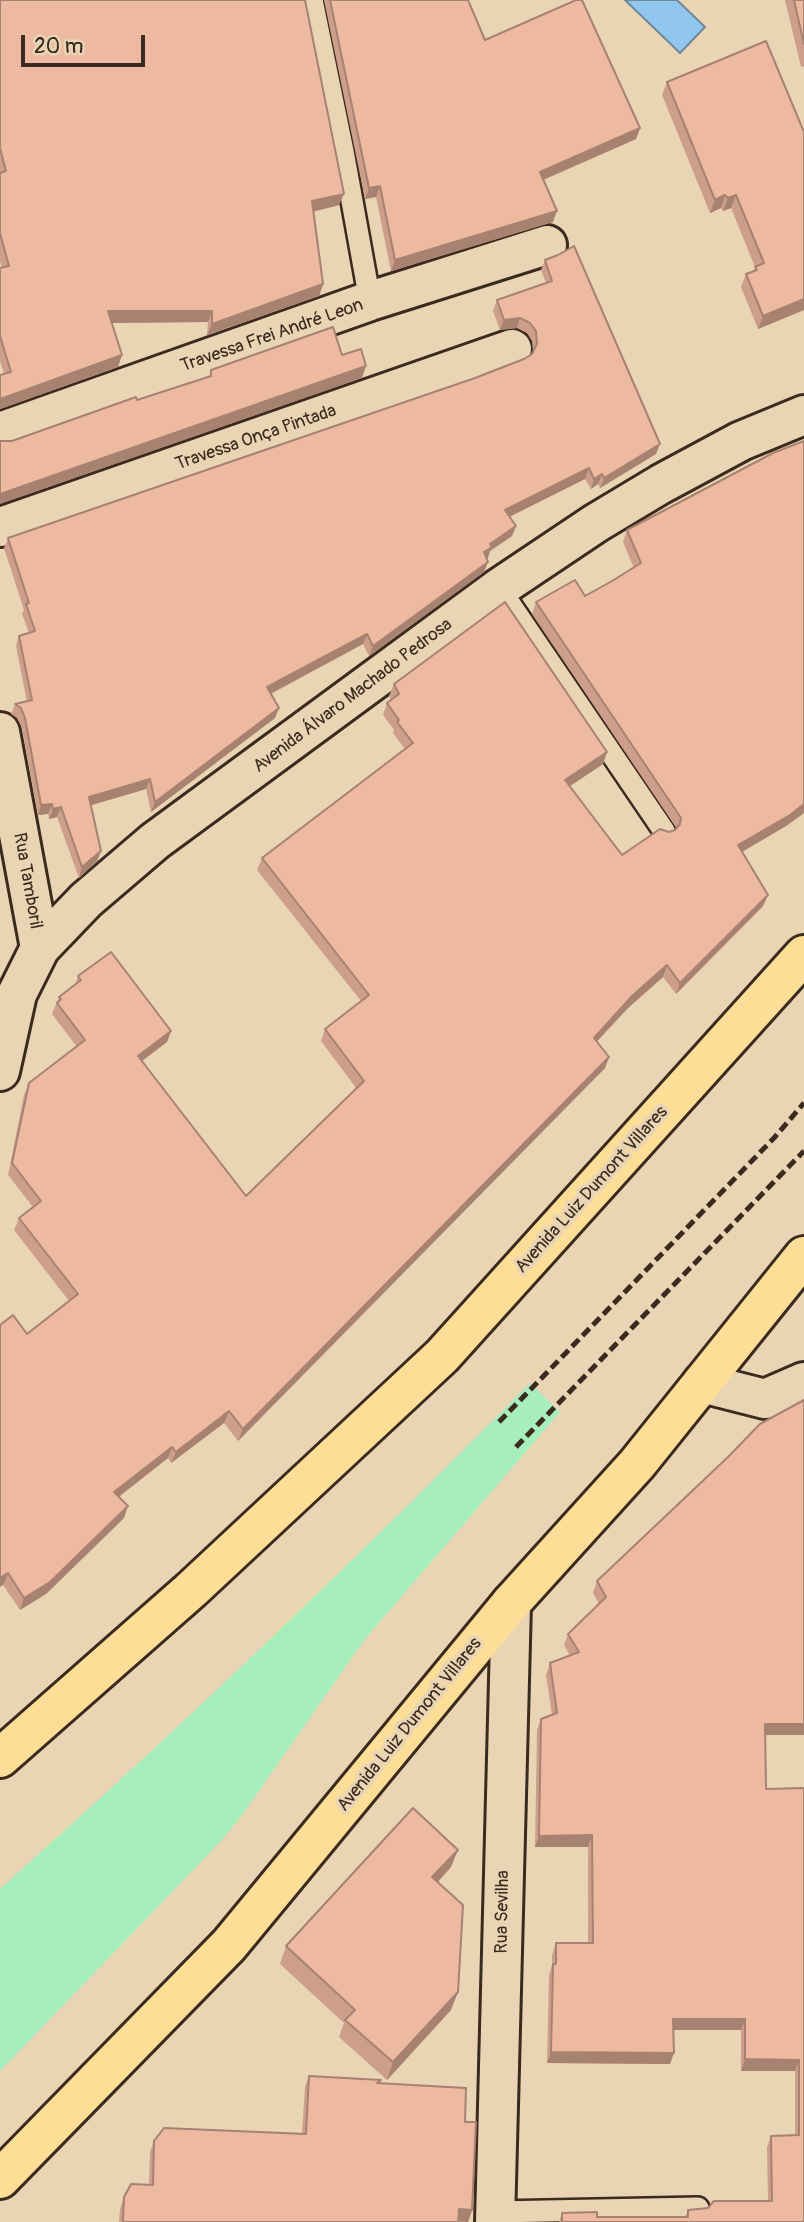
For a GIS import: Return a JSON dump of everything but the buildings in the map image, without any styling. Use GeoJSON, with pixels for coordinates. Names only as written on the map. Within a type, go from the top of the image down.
{"type":"FeatureCollection","features":[{"type":"Feature","properties":{"kind":"main road","name":"Avenida Luiz Dumont Villares"},"geometry":{"type":"LineString","coordinates":[[0,1758],[191,1590],[442,1356],[804,955]]}},
{"type":"Feature","properties":{"kind":"main road","name":"Avenida Luiz Dumont Villares"},"geometry":{"type":"LineString","coordinates":[[0,2179],[229,1945],[511,1603],[637,1464],[804,1256]]}},
{"type":"Feature","properties":{"kind":"street","name":"Travessa Frei André Leon"},"geometry":{"type":"LineString","coordinates":[[0,432],[370,301],[547,245]]}},
{"type":"Feature","properties":{"kind":"street","name":"Travessa Onça Pintada"},"geometry":{"type":"LineString","coordinates":[[0,527],[512,349]]}},
{"type":"Feature","properties":{"kind":"street","name":"Avenida Álvaro Machado Pedrosa"},"geometry":{"type":"LineString","coordinates":[[0,1071],[17,994],[40,948],[86,900],[155,841],[499,589],[596,523],[741,441],[804,415]]}},
{"type":"Feature","properties":{"kind":"street","name":"Rua Tamboril"},"geometry":{"type":"LineString","coordinates":[[0,732],[40,948]]}},
{"type":"Feature","properties":{"kind":"street"},"geometry":{"type":"LineString","coordinates":[[702,1383],[765,1399],[804,1382]]}},
{"type":"Feature","properties":{"kind":"street","name":"Rua Sevilha"},"geometry":{"type":"LineString","coordinates":[[495,2217],[511,1603]]}},
{"type":"Feature","properties":{"kind":"lane"},"geometry":{"type":"LineString","coordinates":[[313,0],[370,301]]}},
{"type":"Feature","properties":{"kind":"lane"},"geometry":{"type":"LineString","coordinates":[[499,589],[664,831]]}},
{"type":"Feature","properties":{"kind":"lane"},"geometry":{"type":"LineString","coordinates":[[495,2217],[698,2208]]}},
{"type":"Feature","properties":{"kind":"green space"},"geometry":{"type":"Polygon","coordinates":[[[530,1383],[560,1412],[365,1639],[221,1841],[0,2071],[0,1889],[136,1766],[269,1640],[401,1513],[530,1383]]]}},
{"type":"Feature","properties":{"kind":"water"},"geometry":{"type":"Polygon","coordinates":[[[625,0],[677,0],[705,27],[680,53],[625,0]]]}},
{"type":"Feature","properties":{"kind":"railway"},"geometry":{"type":"LineString","coordinates":[[499,1422],[774,1138],[804,1103]]}},
{"type":"Feature","properties":{"kind":"railway"},"geometry":{"type":"LineString","coordinates":[[516,1447],[804,1151]]}}]}
